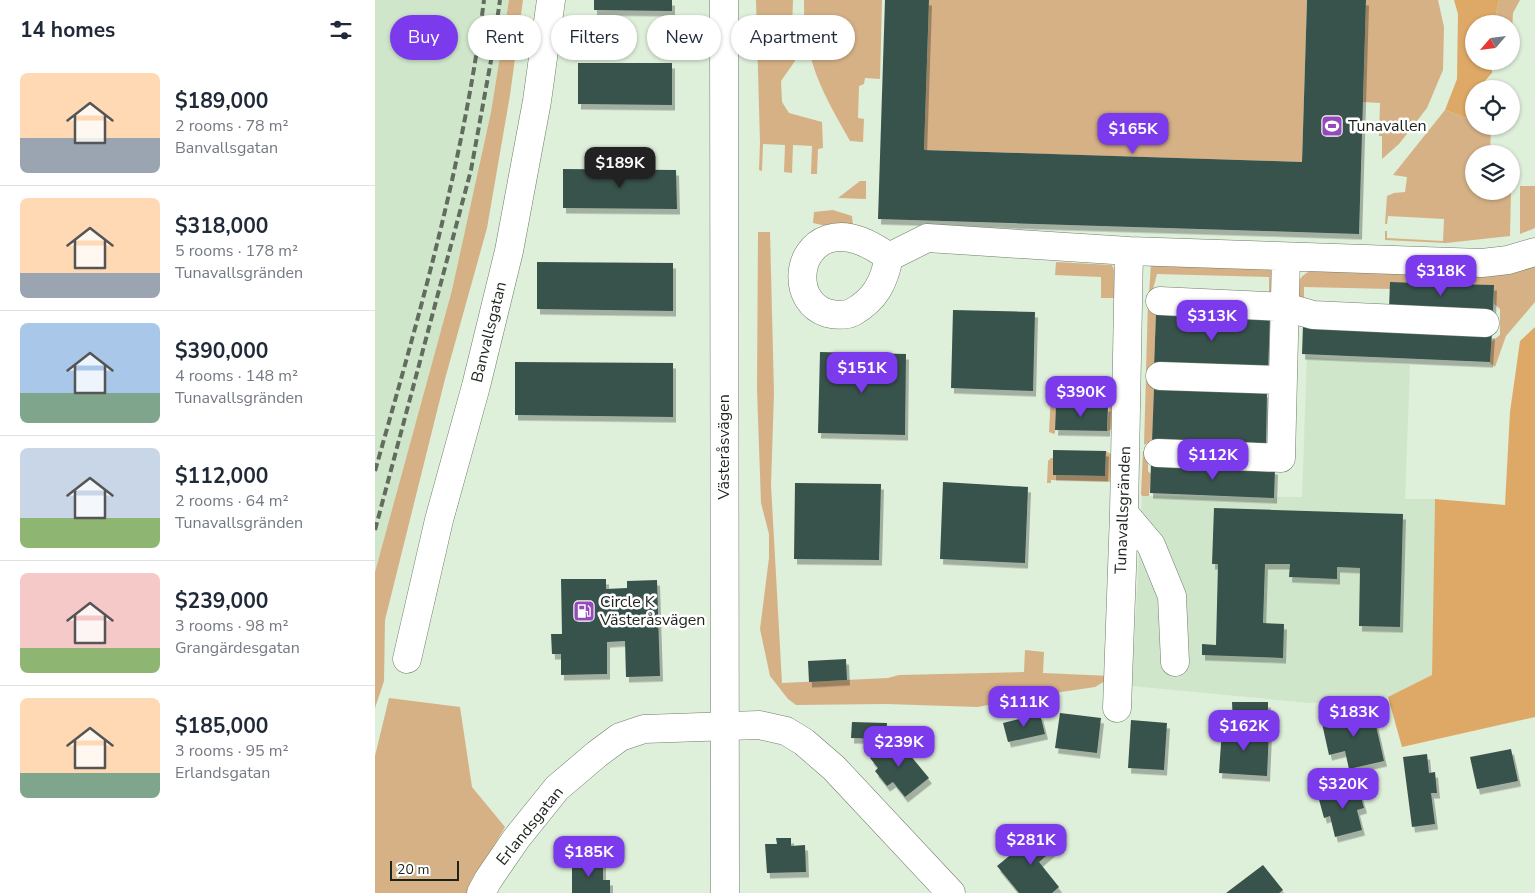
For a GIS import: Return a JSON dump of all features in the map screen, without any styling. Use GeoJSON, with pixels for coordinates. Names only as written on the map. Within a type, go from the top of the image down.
{"type":"FeatureCollection","features":[{"type":"Feature","properties":{"kind":"street","name":"Banvallsgatan"},"geometry":{"type":"LineString","coordinates":[[407,659],[439,520],[476,386],[509,251],[537,101],[551,0]]}},
{"type":"Feature","properties":{"kind":"street","name":"Västeråsvägen"},"geometry":{"type":"LineString","coordinates":[[724,0],[725,893]]}},
{"type":"Feature","properties":{"kind":"street"},"geometry":{"type":"LineString","coordinates":[[889,257],[927,238],[1129,251],[1482,263],[1508,260],[1535,252]]}},
{"type":"Feature","properties":{"kind":"street","name":"Tunavallsgränden"},"geometry":{"type":"LineString","coordinates":[[1117,708],[1124,513],[1129,251]]}},
{"type":"Feature","properties":{"kind":"street"},"geometry":{"type":"LineString","coordinates":[[1158,453],[1281,458],[1286,257]]}},
{"type":"Feature","properties":{"kind":"street"},"geometry":{"type":"LineString","coordinates":[[1160,301],[1285,307],[1313,315],[1485,324]]}},
{"type":"Feature","properties":{"kind":"street"},"geometry":{"type":"LineString","coordinates":[[1160,376],[1282,380]]}},
{"type":"Feature","properties":{"kind":"street"},"geometry":{"type":"LineString","coordinates":[[1124,513],[1151,545],[1172,596],[1175,662]]}},
{"type":"Feature","properties":{"kind":"street","name":"Erlandsgatan"},"geometry":{"type":"LineString","coordinates":[[481,893],[515,839],[557,788],[597,754],[621,737],[644,729],[724,726],[759,726],[787,731],[804,742],[834,768],[951,893]]}},
{"type":"Feature","properties":{"kind":"shaded area"},"geometry":{"type":"Polygon","coordinates":[[[375,0],[509,0],[507,15],[468,15],[468,60],[499,60],[491,112],[452,290],[375,572],[375,0]]]}},
{"type":"Feature","properties":{"kind":"shaded area"},"geometry":{"type":"Polygon","coordinates":[[[509,0],[523,0],[521,15],[507,15],[509,0]]]}},
{"type":"Feature","properties":{"kind":"shaded area"},"geometry":{"type":"Polygon","coordinates":[[[756,0],[793,0],[793,15],[756,15],[756,0]]]}},
{"type":"Feature","properties":{"kind":"shaded area"},"geometry":{"type":"Polygon","coordinates":[[[804,0],[882,0],[880,79],[865,78],[864,84],[859,86],[858,118],[864,119],[863,142],[850,141],[823,90],[812,60],[855,60],[855,15],[805,15],[804,0]]]}},
{"type":"Feature","properties":{"kind":"shaded area"},"geometry":{"type":"Polygon","coordinates":[[[929,0],[1307,0],[1302,162],[924,150],[929,0]]]}},
{"type":"Feature","properties":{"kind":"shaded area"},"geometry":{"type":"Polygon","coordinates":[[[1366,0],[1438,0],[1444,27],[1443,70],[1427,108],[1399,144],[1382,159],[1382,136],[1379,136],[1380,103],[1363,102],[1366,0]]]}},
{"type":"Feature","properties":{"kind":"shaded area"},"geometry":{"type":"Polygon","coordinates":[[[1454,0],[1499,0],[1496,15],[1465,15],[1465,70],[1492,70],[1492,73],[1486,80],[1465,80],[1465,118],[1445,110],[1457,79],[1458,14],[1454,0]]]}},
{"type":"Feature","properties":{"kind":"shaded area"},"geometry":{"type":"Polygon","coordinates":[[[1499,0],[1520,0],[1513,15],[1496,15],[1499,0]]]}},
{"type":"Feature","properties":{"kind":"shaded area"},"geometry":{"type":"Polygon","coordinates":[[[499,60],[515,60],[487,228],[445,379],[385,620],[384,681],[375,708],[375,572],[452,290],[491,112],[499,60]]]}},
{"type":"Feature","properties":{"kind":"shaded area"},"geometry":{"type":"Polygon","coordinates":[[[758,60],[795,60],[781,81],[782,102],[789,113],[822,122],[823,148],[818,149],[817,174],[811,174],[812,146],[793,145],[792,173],[784,172],[785,145],[763,144],[762,171],[759,170],[758,60]]]}},
{"type":"Feature","properties":{"kind":"shaded area"},"geometry":{"type":"Polygon","coordinates":[[[1445,110],[1465,118],[1465,135],[1491,135],[1490,145],[1465,145],[1465,200],[1511,200],[1510,236],[1446,243],[1385,240],[1385,231],[1387,231],[1387,238],[1443,241],[1444,219],[1388,216],[1387,224],[1385,224],[1387,196],[1405,192],[1407,177],[1393,175],[1445,110]]]}},
{"type":"Feature","properties":{"kind":"shaded area"},"geometry":{"type":"Polygon","coordinates":[[[860,181],[866,181],[866,199],[838,198],[860,181]]]}},
{"type":"Feature","properties":{"kind":"shaded area"},"geometry":{"type":"Polygon","coordinates":[[[1520,186],[1535,186],[1535,228],[1520,234],[1520,186]]]}},
{"type":"Feature","properties":{"kind":"shaded area"},"geometry":{"type":"Polygon","coordinates":[[[833,210],[852,216],[853,226],[831,227],[813,223],[814,212],[833,210]]]}},
{"type":"Feature","properties":{"kind":"shaded area"},"geometry":{"type":"Polygon","coordinates":[[[758,232],[770,232],[774,393],[771,485],[782,683],[888,678],[899,675],[1024,672],[1025,650],[1044,652],[1043,673],[1111,676],[1105,681],[1095,687],[978,707],[886,704],[796,705],[788,699],[770,676],[760,629],[769,558],[769,534],[761,503],[757,389],[758,232]]]}},
{"type":"Feature","properties":{"kind":"shaded area"},"geometry":{"type":"Polygon","coordinates":[[[1535,261],[1535,302],[1506,336],[1495,367],[1490,363],[1491,342],[1500,335],[1500,309],[1494,304],[1494,285],[1390,282],[1390,289],[1304,287],[1304,303],[1298,301],[1297,290],[1299,281],[1304,275],[1314,269],[1535,261]]]}},
{"type":"Feature","properties":{"kind":"shaded area"},"geometry":{"type":"Polygon","coordinates":[[[1056,262],[1112,265],[1122,288],[1121,298],[1101,298],[1101,277],[1055,275],[1056,262]]]}},
{"type":"Feature","properties":{"kind":"shaded area"},"geometry":{"type":"Polygon","coordinates":[[[1151,263],[1267,268],[1273,272],[1278,287],[1269,295],[1269,277],[1157,274],[1152,293],[1149,294],[1151,263]]]}},
{"type":"Feature","properties":{"kind":"shaded area"},"geometry":{"type":"Polygon","coordinates":[[[1148,301],[1156,312],[1154,367],[1151,366],[1150,370],[1146,371],[1148,301]]]}},
{"type":"Feature","properties":{"kind":"shaded area"},"geometry":{"type":"Polygon","coordinates":[[[1535,327],[1535,717],[1402,747],[1388,697],[1432,675],[1435,499],[1505,505],[1510,412],[1520,341],[1535,327]]]}},
{"type":"Feature","properties":{"kind":"shaded area"},"geometry":{"type":"Polygon","coordinates":[[[1307,357],[1410,365],[1405,499],[1435,499],[1432,675],[1388,697],[1310,703],[1132,686],[1142,496],[1302,497],[1307,357]]]}},
{"type":"Feature","properties":{"kind":"shaded area"},"geometry":{"type":"Polygon","coordinates":[[[1146,376],[1150,376],[1154,388],[1153,439],[1144,445],[1146,376]]]}},
{"type":"Feature","properties":{"kind":"shaded area"},"geometry":{"type":"Polygon","coordinates":[[[1051,395],[1119,399],[1118,427],[1107,431],[1109,405],[1056,404],[1055,433],[1049,432],[1051,395]]]}},
{"type":"Feature","properties":{"kind":"shaded area"},"geometry":{"type":"Polygon","coordinates":[[[1106,451],[1118,459],[1118,482],[1051,480],[1051,483],[1047,483],[1048,461],[1051,458],[1053,458],[1053,475],[1105,476],[1106,451]]]}},
{"type":"Feature","properties":{"kind":"shaded area"},"geometry":{"type":"Polygon","coordinates":[[[1143,451],[1148,451],[1148,471],[1151,474],[1149,496],[1142,496],[1141,494],[1143,451]]]}},
{"type":"Feature","properties":{"kind":"shaded area"},"geometry":{"type":"Polygon","coordinates":[[[389,698],[460,707],[472,787],[505,827],[467,893],[375,893],[375,756],[389,698]]]}},
{"type":"Feature","properties":{"kind":"building"},"geometry":{"type":"Polygon","coordinates":[[[594,0],[672,0],[672,11],[594,10],[594,0]]]}},
{"type":"Feature","properties":{"kind":"building","name":"Tunavallen"},"geometry":{"type":"Polygon","coordinates":[[[885,0],[929,0],[924,150],[1302,162],[1307,0],[1366,0],[1359,234],[878,219],[885,0]]]}},
{"type":"Feature","properties":{"kind":"building"},"geometry":{"type":"Polygon","coordinates":[[[578,63],[672,63],[672,105],[578,104],[578,63]]]}},
{"type":"Feature","properties":{"kind":"building"},"geometry":{"type":"Polygon","coordinates":[[[563,169],[676,170],[677,209],[563,208],[563,169]]]}},
{"type":"Feature","properties":{"kind":"building"},"geometry":{"type":"Polygon","coordinates":[[[537,262],[673,263],[673,311],[537,309],[537,262]]]}},
{"type":"Feature","properties":{"kind":"building"},"geometry":{"type":"Polygon","coordinates":[[[1390,282],[1494,285],[1493,312],[1389,309],[1390,282]]]}},
{"type":"Feature","properties":{"kind":"building"},"geometry":{"type":"Polygon","coordinates":[[[953,310],[1035,312],[1033,391],[951,388],[953,310]]]}},
{"type":"Feature","properties":{"kind":"building"},"geometry":{"type":"Polygon","coordinates":[[[1156,312],[1270,317],[1268,372],[1154,367],[1156,312]]]}},
{"type":"Feature","properties":{"kind":"building"},"geometry":{"type":"Polygon","coordinates":[[[1303,325],[1492,333],[1490,362],[1302,354],[1303,325]]]}},
{"type":"Feature","properties":{"kind":"building"},"geometry":{"type":"Polygon","coordinates":[[[820,352],[906,354],[905,435],[818,433],[820,352]]]}},
{"type":"Feature","properties":{"kind":"building"},"geometry":{"type":"Polygon","coordinates":[[[515,362],[673,363],[673,417],[515,415],[515,362]]]}},
{"type":"Feature","properties":{"kind":"building"},"geometry":{"type":"Polygon","coordinates":[[[1154,388],[1267,392],[1266,447],[1152,443],[1154,388]]]}},
{"type":"Feature","properties":{"kind":"building"},"geometry":{"type":"Polygon","coordinates":[[[1056,404],[1108,406],[1107,431],[1055,430],[1056,404]]]}},
{"type":"Feature","properties":{"kind":"building"},"geometry":{"type":"Polygon","coordinates":[[[1053,450],[1106,451],[1105,476],[1053,475],[1053,450]]]}},
{"type":"Feature","properties":{"kind":"building"},"geometry":{"type":"Polygon","coordinates":[[[1151,464],[1275,469],[1274,498],[1150,493],[1151,464]]]}},
{"type":"Feature","properties":{"kind":"building"},"geometry":{"type":"Polygon","coordinates":[[[943,482],[1028,487],[1025,563],[940,559],[943,482]]]}},
{"type":"Feature","properties":{"kind":"building"},"geometry":{"type":"Polygon","coordinates":[[[795,483],[881,484],[879,560],[794,559],[795,483]]]}},
{"type":"Feature","properties":{"kind":"building"},"geometry":{"type":"Polygon","coordinates":[[[1214,508],[1403,514],[1400,627],[1359,626],[1360,568],[1337,567],[1337,579],[1289,577],[1290,564],[1265,564],[1263,623],[1284,624],[1283,658],[1202,655],[1202,644],[1216,645],[1218,564],[1212,564],[1214,508]]]}},
{"type":"Feature","properties":{"kind":"building"},"geometry":{"type":"Polygon","coordinates":[[[561,579],[606,579],[606,589],[627,588],[627,581],[657,580],[660,676],[626,677],[625,641],[607,642],[607,674],[561,675],[561,654],[552,654],[551,634],[562,634],[561,579]]]}},
{"type":"Feature","properties":{"kind":"building"},"geometry":{"type":"Polygon","coordinates":[[[846,659],[847,680],[809,682],[808,661],[846,659]]]}},
{"type":"Feature","properties":{"kind":"building"},"geometry":{"type":"Polygon","coordinates":[[[1232,702],[1268,702],[1268,725],[1233,725],[1232,702]]]}},
{"type":"Feature","properties":{"kind":"building"},"geometry":{"type":"Polygon","coordinates":[[[1372,708],[1384,761],[1349,769],[1345,751],[1329,755],[1321,719],[1372,708]]]}},
{"type":"Feature","properties":{"kind":"building"},"geometry":{"type":"Polygon","coordinates":[[[1060,713],[1101,718],[1097,753],[1055,748],[1060,713]]]}},
{"type":"Feature","properties":{"kind":"building"},"geometry":{"type":"Polygon","coordinates":[[[1040,714],[1045,734],[1008,742],[1003,723],[1040,714]]]}},
{"type":"Feature","properties":{"kind":"building"},"geometry":{"type":"Polygon","coordinates":[[[1131,720],[1167,723],[1164,770],[1128,768],[1131,720]]]}},
{"type":"Feature","properties":{"kind":"building"},"geometry":{"type":"Polygon","coordinates":[[[852,722],[887,723],[886,739],[851,738],[852,722]]]}},
{"type":"Feature","properties":{"kind":"building"},"geometry":{"type":"Polygon","coordinates":[[[1222,729],[1269,731],[1267,776],[1219,773],[1222,729]]]}},
{"type":"Feature","properties":{"kind":"building"},"geometry":{"type":"Polygon","coordinates":[[[895,737],[929,778],[905,797],[893,782],[887,786],[875,771],[878,768],[870,758],[895,737]]]}},
{"type":"Feature","properties":{"kind":"building"},"geometry":{"type":"Polygon","coordinates":[[[1511,749],[1518,781],[1477,789],[1470,757],[1511,749]]]}},
{"type":"Feature","properties":{"kind":"building"},"geometry":{"type":"Polygon","coordinates":[[[1427,754],[1429,773],[1435,772],[1437,793],[1431,793],[1435,824],[1412,827],[1403,757],[1427,754]]]}},
{"type":"Feature","properties":{"kind":"building"},"geometry":{"type":"Polygon","coordinates":[[[1358,786],[1364,808],[1357,810],[1362,830],[1335,837],[1330,816],[1324,818],[1318,796],[1358,786]]]}},
{"type":"Feature","properties":{"kind":"building"},"geometry":{"type":"Polygon","coordinates":[[[1043,828],[1058,846],[1039,862],[1059,887],[1052,893],[1019,893],[997,866],[1043,828]]]}},
{"type":"Feature","properties":{"kind":"building"},"geometry":{"type":"Polygon","coordinates":[[[776,838],[791,838],[791,846],[805,845],[806,872],[767,873],[765,844],[777,844],[776,838]]]}},
{"type":"Feature","properties":{"kind":"building"},"geometry":{"type":"Polygon","coordinates":[[[572,861],[603,861],[603,880],[610,880],[610,893],[572,893],[572,861]]]}},
{"type":"Feature","properties":{"kind":"building"},"geometry":{"type":"Polygon","coordinates":[[[1263,865],[1283,890],[1279,893],[1226,893],[1263,865]]]}},
{"type":"Feature","properties":{"kind":"railway"},"geometry":{"type":"LineString","coordinates":[[375,471],[439,238],[465,120],[484,0]]}},
{"type":"Feature","properties":{"kind":"railway"},"geometry":{"type":"LineString","coordinates":[[375,530],[471,170],[500,0]]}},
{"type":"Feature","properties":{"kind":"place","name":"Tunavallen"},"geometry":{"type":"Point","coordinates":[1332,126]}},
{"type":"Feature","properties":{"kind":"place","name":"Circle K Västeråsvägen"},"geometry":{"type":"Point","coordinates":[584,611]}}]}
